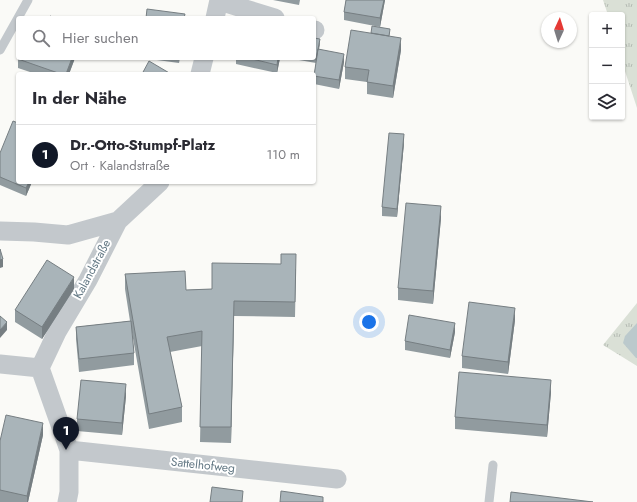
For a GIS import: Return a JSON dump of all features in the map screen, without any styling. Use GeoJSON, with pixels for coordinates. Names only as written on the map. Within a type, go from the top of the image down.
{"type":"FeatureCollection","features":[{"type":"Feature","properties":{"kind":"street"},"geometry":{"type":"LineString","coordinates":[[218,6],[266,16]]}},
{"type":"Feature","properties":{"kind":"street"},"geometry":{"type":"LineString","coordinates":[[200,72],[204,60]]}},
{"type":"Feature","properties":{"kind":"street","name":"Kalandstraße"},"geometry":{"type":"LineString","coordinates":[[40,368],[57,332],[88,280],[118,221],[158,184]]}},
{"type":"Feature","properties":{"kind":"street"},"geometry":{"type":"LineString","coordinates":[[0,231],[68,235],[118,221]]}},
{"type":"Feature","properties":{"kind":"street"},"geometry":{"type":"LineString","coordinates":[[0,364],[40,368],[70,450],[69,492],[67,502]]}},
{"type":"Feature","properties":{"kind":"street","name":"Sattelhofweg"},"geometry":{"type":"LineString","coordinates":[[70,450],[337,479]]}},
{"type":"Feature","properties":{"kind":"lane"},"geometry":{"type":"LineString","coordinates":[[19,16],[28,0]]}},
{"type":"Feature","properties":{"kind":"lane"},"geometry":{"type":"LineString","coordinates":[[0,50],[16,21]]}},
{"type":"Feature","properties":{"kind":"lane"},"geometry":{"type":"LineString","coordinates":[[489,502],[493,465]]}},
{"type":"Feature","properties":{"kind":"green space"},"geometry":{"type":"Polygon","coordinates":[[[603,0],[637,0],[637,108],[625,71],[625,12],[607,12],[603,0]]]}},
{"type":"Feature","properties":{"kind":"green space"},"geometry":{"type":"Polygon","coordinates":[[[637,303],[637,366],[603,345],[637,303]]]}},
{"type":"Feature","properties":{"kind":"shaded area"},"geometry":{"type":"Polygon","coordinates":[[[637,323],[636,358],[623,343],[625,336],[637,323]]]}},
{"type":"Feature","properties":{"kind":"building"},"geometry":{"type":"Polygon","coordinates":[[[346,0],[384,0],[380,18],[344,12],[346,0]]]}},
{"type":"Feature","properties":{"kind":"building"},"geometry":{"type":"Polygon","coordinates":[[[147,9],[185,14],[184,16],[146,16],[147,9]]]}},
{"type":"Feature","properties":{"kind":"building"},"geometry":{"type":"Polygon","coordinates":[[[372,26],[390,29],[389,36],[371,33],[372,26]]]}},
{"type":"Feature","properties":{"kind":"building"},"geometry":{"type":"Polygon","coordinates":[[[351,30],[401,38],[393,86],[367,82],[369,70],[345,67],[351,30]]]}},
{"type":"Feature","properties":{"kind":"building"},"geometry":{"type":"Polygon","coordinates":[[[316,38],[320,39],[316,59],[316,38]]]}},
{"type":"Feature","properties":{"kind":"building"},"geometry":{"type":"Polygon","coordinates":[[[318,49],[344,54],[339,80],[316,76],[316,72],[315,72],[318,49]]]}},
{"type":"Feature","properties":{"kind":"building"},"geometry":{"type":"Polygon","coordinates":[[[21,60],[71,60],[67,72],[55,72],[21,60]]]}},
{"type":"Feature","properties":{"kind":"building"},"geometry":{"type":"Polygon","coordinates":[[[256,60],[278,60],[277,65],[256,60]]]}},
{"type":"Feature","properties":{"kind":"building"},"geometry":{"type":"Polygon","coordinates":[[[149,61],[168,72],[143,72],[149,61]]]}},
{"type":"Feature","properties":{"kind":"building"},"geometry":{"type":"Polygon","coordinates":[[[13,121],[16,122],[16,184],[0,177],[0,153],[13,121]]]}},
{"type":"Feature","properties":{"kind":"building"},"geometry":{"type":"Polygon","coordinates":[[[389,133],[404,134],[397,209],[382,207],[389,133]]]}},
{"type":"Feature","properties":{"kind":"building"},"geometry":{"type":"Polygon","coordinates":[[[17,184],[28,184],[26,188],[17,184]]]}},
{"type":"Feature","properties":{"kind":"building"},"geometry":{"type":"Polygon","coordinates":[[[406,203],[441,206],[433,291],[398,288],[406,203]]]}},
{"type":"Feature","properties":{"kind":"building"},"geometry":{"type":"Polygon","coordinates":[[[0,249],[3,259],[0,260],[0,249]]]}},
{"type":"Feature","properties":{"kind":"building"},"geometry":{"type":"Polygon","coordinates":[[[281,254],[296,254],[295,302],[234,301],[231,427],[200,427],[202,331],[167,337],[182,407],[149,414],[125,274],[185,271],[186,290],[212,289],[212,263],[281,264],[281,254]]]}},
{"type":"Feature","properties":{"kind":"building"},"geometry":{"type":"Polygon","coordinates":[[[47,260],[74,277],[42,327],[15,310],[47,260]]]}},
{"type":"Feature","properties":{"kind":"building"},"geometry":{"type":"Polygon","coordinates":[[[469,302],[515,308],[508,362],[462,356],[469,302]]]}},
{"type":"Feature","properties":{"kind":"building"},"geometry":{"type":"Polygon","coordinates":[[[409,315],[455,323],[450,350],[405,341],[409,315]]]}},
{"type":"Feature","properties":{"kind":"building"},"geometry":{"type":"Polygon","coordinates":[[[0,316],[7,322],[0,330],[0,316]]]}},
{"type":"Feature","properties":{"kind":"building"},"geometry":{"type":"Polygon","coordinates":[[[131,321],[134,353],[79,359],[76,327],[131,321]]]}},
{"type":"Feature","properties":{"kind":"building"},"geometry":{"type":"Polygon","coordinates":[[[459,372],[551,380],[547,425],[455,417],[459,372]]]}},
{"type":"Feature","properties":{"kind":"building"},"geometry":{"type":"Polygon","coordinates":[[[81,380],[126,384],[122,423],[77,419],[81,380]]]}},
{"type":"Feature","properties":{"kind":"building"},"geometry":{"type":"Polygon","coordinates":[[[6,415],[43,423],[27,496],[0,490],[0,441],[6,415]]]}},
{"type":"Feature","properties":{"kind":"building"},"geometry":{"type":"Polygon","coordinates":[[[212,487],[243,491],[242,502],[210,502],[212,487]]]}},
{"type":"Feature","properties":{"kind":"building"},"geometry":{"type":"Polygon","coordinates":[[[281,491],[323,497],[323,502],[280,502],[281,491]]]}},
{"type":"Feature","properties":{"kind":"building"},"geometry":{"type":"Polygon","coordinates":[[[511,492],[593,502],[510,502],[511,492]]]}},
{"type":"Feature","properties":{"kind":"place","name":"Dr.-Otto-Stumpf-Platz"},"geometry":{"type":"Point","coordinates":[66,450]}}]}
